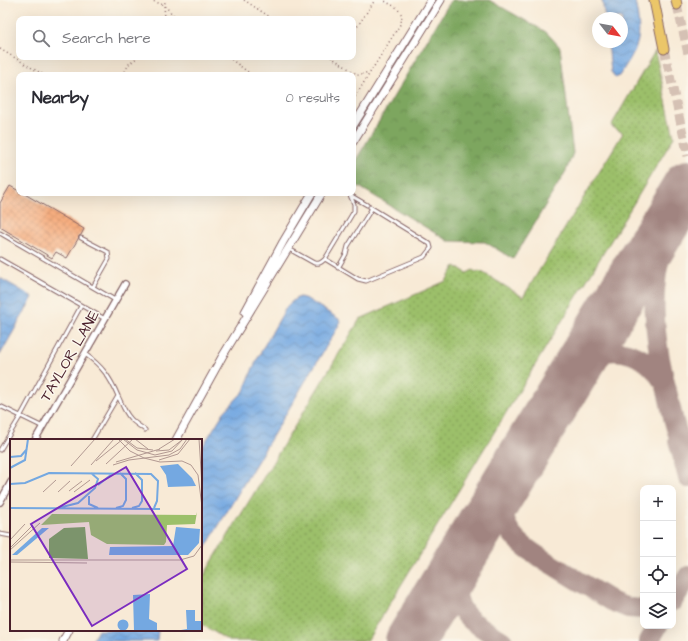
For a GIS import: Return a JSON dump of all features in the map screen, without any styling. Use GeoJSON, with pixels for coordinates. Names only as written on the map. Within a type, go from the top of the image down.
{"type":"FeatureCollection","features":[{"type":"Feature","properties":{"kind":"main road"},"geometry":{"type":"LineString","coordinates":[[654,0],[664,49]]}},
{"type":"Feature","properties":{"kind":"street"},"geometry":{"type":"LineString","coordinates":[[356,121],[431,0]]}},
{"type":"Feature","properties":{"kind":"street"},"geometry":{"type":"LineString","coordinates":[[356,137],[441,0]]}},
{"type":"Feature","properties":{"kind":"street"},"geometry":{"type":"LineString","coordinates":[[417,23],[424,28]]}},
{"type":"Feature","properties":{"kind":"street"},"geometry":{"type":"LineString","coordinates":[[222,357],[251,299],[310,196]]}},
{"type":"Feature","properties":{"kind":"street"},"geometry":{"type":"LineString","coordinates":[[177,439],[222,357],[320,196]]}},
{"type":"Feature","properties":{"kind":"street","name":"TAYLOR LANE"},"geometry":{"type":"LineString","coordinates":[[36,439],[125,284]]}},
{"type":"Feature","properties":{"kind":"street"},"geometry":{"type":"LineString","coordinates":[[0,502],[10,484]]}},
{"type":"Feature","properties":{"kind":"street"},"geometry":{"type":"LineString","coordinates":[[63,641],[68,631]]}},
{"type":"Feature","properties":{"kind":"lane"},"geometry":{"type":"LineString","coordinates":[[288,248],[314,263],[318,264],[325,259],[354,211],[354,204],[351,196]]}},
{"type":"Feature","properties":{"kind":"lane"},"geometry":{"type":"LineString","coordinates":[[325,259],[358,279],[366,281],[424,257],[431,248],[430,244],[353,196]]}},
{"type":"Feature","properties":{"kind":"lane"},"geometry":{"type":"LineString","coordinates":[[338,268],[346,254],[348,246],[370,207]]}},
{"type":"Feature","properties":{"kind":"lane"},"geometry":{"type":"LineString","coordinates":[[0,233],[115,300]]}},
{"type":"Feature","properties":{"kind":"lane"},"geometry":{"type":"LineString","coordinates":[[81,238],[108,252],[109,254],[109,259],[92,287]]}},
{"type":"Feature","properties":{"kind":"lane"},"geometry":{"type":"LineString","coordinates":[[0,259],[105,319]]}},
{"type":"Feature","properties":{"kind":"lane"},"geometry":{"type":"LineString","coordinates":[[0,450],[20,417],[81,306]]}},
{"type":"Feature","properties":{"kind":"lane"},"geometry":{"type":"LineString","coordinates":[[85,354],[98,363],[106,372],[121,405],[131,419],[145,430]]}},
{"type":"Feature","properties":{"kind":"lane"},"geometry":{"type":"LineString","coordinates":[[93,439],[118,396]]}},
{"type":"Feature","properties":{"kind":"lane"},"geometry":{"type":"LineString","coordinates":[[0,406],[43,427]]}},
{"type":"Feature","properties":{"kind":"lane"},"geometry":{"type":"LineString","coordinates":[[0,534],[10,536]]}},
{"type":"Feature","properties":{"kind":"path"},"geometry":{"type":"LineString","coordinates":[[150,0],[164,5],[174,16]]}},
{"type":"Feature","properties":{"kind":"path"},"geometry":{"type":"LineString","coordinates":[[165,16],[164,5],[166,0]]}},
{"type":"Feature","properties":{"kind":"path"},"geometry":{"type":"LineString","coordinates":[[244,0],[268,16]]}},
{"type":"Feature","properties":{"kind":"path"},"geometry":{"type":"LineString","coordinates":[[356,28],[375,0]]}},
{"type":"Feature","properties":{"kind":"path"},"geometry":{"type":"LineString","coordinates":[[356,95],[401,23],[402,15],[397,8],[383,0]]}},
{"type":"Feature","properties":{"kind":"path"},"geometry":{"type":"LineString","coordinates":[[0,49],[16,58]]}},
{"type":"Feature","properties":{"kind":"path"},"geometry":{"type":"LineString","coordinates":[[19,60],[39,72]]}},
{"type":"Feature","properties":{"kind":"path"},"geometry":{"type":"LineString","coordinates":[[125,72],[129,64],[134,60]]}},
{"type":"Feature","properties":{"kind":"path"},"geometry":{"type":"LineString","coordinates":[[232,60],[248,72]]}},
{"type":"Feature","properties":{"kind":"path"},"geometry":{"type":"LineString","coordinates":[[335,60],[353,72]]}},
{"type":"Feature","properties":{"kind":"path"},"geometry":{"type":"LineString","coordinates":[[356,74],[358,75],[371,72]]}},
{"type":"Feature","properties":{"kind":"green space"},"geometry":{"type":"Polygon","coordinates":[[[451,0],[489,0],[546,32],[560,47],[573,153],[566,171],[513,259],[485,242],[448,241],[356,185],[356,160],[451,0]]]}},
{"type":"Feature","properties":{"kind":"green space"},"geometry":{"type":"Polygon","coordinates":[[[655,51],[674,137],[367,641],[229,641],[202,625],[202,578],[360,319],[446,281],[455,266],[467,273],[473,270],[477,273],[478,271],[482,272],[523,297],[623,133],[611,126],[655,51]]]}},
{"type":"Feature","properties":{"kind":"water"},"geometry":{"type":"Polygon","coordinates":[[[602,0],[635,0],[639,24],[638,40],[632,56],[619,76],[616,78],[611,72],[609,48],[628,48],[628,12],[604,12],[602,0]]]}},
{"type":"Feature","properties":{"kind":"water"},"geometry":{"type":"Polygon","coordinates":[[[0,278],[33,297],[0,355],[0,278]]]}},
{"type":"Feature","properties":{"kind":"water"},"geometry":{"type":"Polygon","coordinates":[[[300,297],[307,299],[339,319],[340,322],[202,553],[202,447],[224,412],[244,391],[264,346],[287,306],[295,299],[300,297]]]}},
{"type":"Feature","properties":{"kind":"water"},"geometry":{"type":"Polygon","coordinates":[[[97,631],[158,631],[157,641],[92,641],[97,631]]]}},
{"type":"Feature","properties":{"kind":"building"},"geometry":{"type":"Polygon","coordinates":[[[10,186],[16,189],[16,196],[28,196],[84,229],[67,258],[56,252],[52,258],[0,227],[0,203],[10,186]]]}},
{"type":"Feature","properties":{"kind":"taxiway"},"geometry":{"type":"LineString","coordinates":[[688,186],[667,233],[657,274],[655,294],[656,334],[663,374],[677,432],[688,452]]}},
{"type":"Feature","properties":{"kind":"taxiway"},"geometry":{"type":"LineString","coordinates":[[569,380],[577,371],[594,357],[613,351],[623,352],[641,359],[649,365],[662,380]]}},
{"type":"Feature","properties":{"kind":"taxiway"},"geometry":{"type":"LineString","coordinates":[[678,440],[688,478]]}},
{"type":"Feature","properties":{"kind":"taxiway"},"geometry":{"type":"LineString","coordinates":[[514,470],[507,489],[504,505],[504,518],[516,539],[540,557],[613,602],[628,608],[640,609]]}},
{"type":"Feature","properties":{"kind":"taxiway"},"geometry":{"type":"LineString","coordinates":[[467,548],[457,576],[456,586],[460,605],[464,613],[472,621],[503,641]]}},
{"type":"Feature","properties":{"kind":"taxiway"},"geometry":{"type":"LineString","coordinates":[[676,596],[688,576]]}},
{"type":"Feature","properties":{"kind":"taxiway"},"geometry":{"type":"LineString","coordinates":[[649,641],[656,629]]}},
{"type":"Feature","properties":{"kind":"runway"},"geometry":{"type":"LineString","coordinates":[[410,641],[688,185]]}},
{"type":"Feature","properties":{"kind":"tunnel"},"geometry":{"type":"LineString","coordinates":[[677,5],[688,54]]}},
{"type":"Feature","properties":{"kind":"tunnel"},"geometry":{"type":"LineString","coordinates":[[664,49],[688,156]]}}]}
